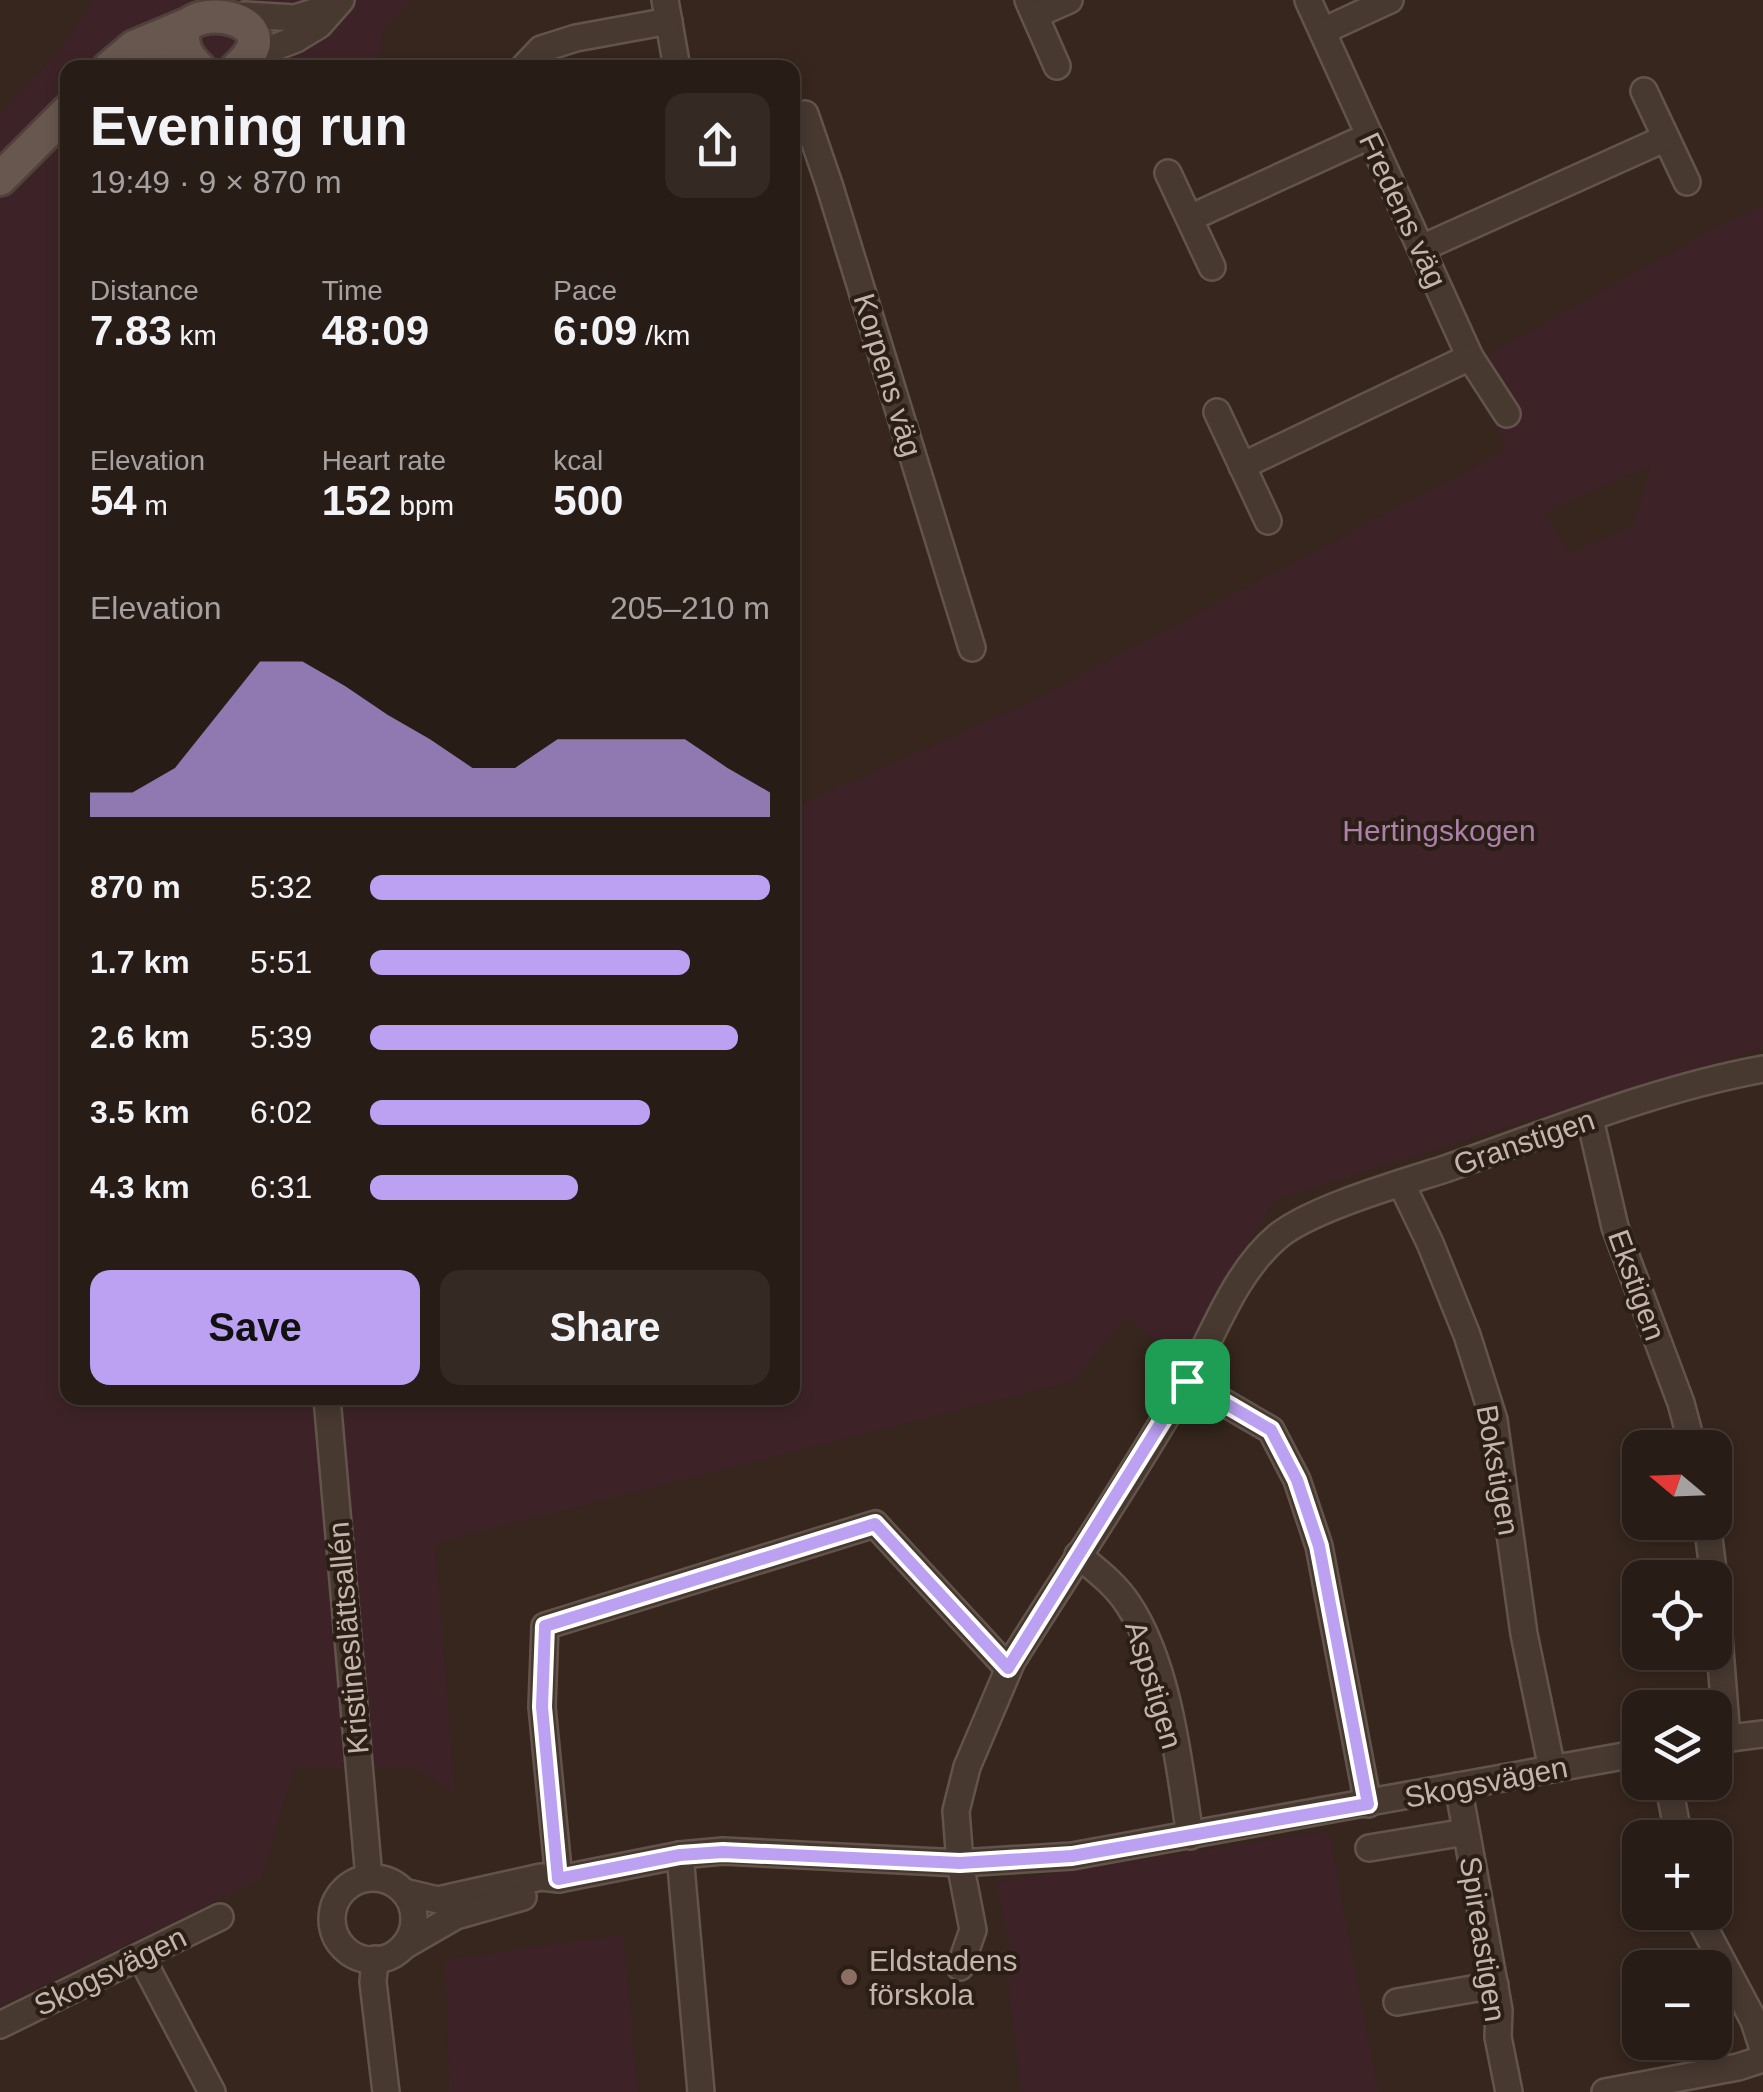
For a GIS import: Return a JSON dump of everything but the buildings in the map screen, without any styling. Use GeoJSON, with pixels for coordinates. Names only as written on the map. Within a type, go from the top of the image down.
{"type":"FeatureCollection","features":[{"type":"Feature","properties":{"kind":"main road"},"geometry":{"type":"LineString","coordinates":[[119,60],[134,47],[214,2],[239,7],[253,36],[244,60]]}},
{"type":"Feature","properties":{"kind":"main road"},"geometry":{"type":"LineString","coordinates":[[191,13],[182,40],[192,60]]}},
{"type":"Feature","properties":{"kind":"main road"},"geometry":{"type":"LineString","coordinates":[[0,178],[60,120]]}},
{"type":"Feature","properties":{"kind":"street"},"geometry":{"type":"LineString","coordinates":[[1057,66],[1032,8],[1069,0]]}},
{"type":"Feature","properties":{"kind":"street","name":"Fredens väg"},"geometry":{"type":"LineString","coordinates":[[1308,0],[1470,357],[1508,414]]}},
{"type":"Feature","properties":{"kind":"street"},"geometry":{"type":"LineString","coordinates":[[1323,31],[1390,0]]}},
{"type":"Feature","properties":{"kind":"street"},"geometry":{"type":"LineString","coordinates":[[239,7],[294,18],[337,3]]}},
{"type":"Feature","properties":{"kind":"street"},"geometry":{"type":"LineString","coordinates":[[250,60],[319,25],[337,3]]}},
{"type":"Feature","properties":{"kind":"street"},"geometry":{"type":"LineString","coordinates":[[531,60],[541,49],[667,10],[676,60]]}},
{"type":"Feature","properties":{"kind":"street"},"geometry":{"type":"LineString","coordinates":[[1644,91],[1687,182]]}},
{"type":"Feature","properties":{"kind":"street","name":"Korpens väg"},"geometry":{"type":"LineString","coordinates":[[800,115],[805,114],[829,184],[972,648]]}},
{"type":"Feature","properties":{"kind":"street"},"geometry":{"type":"LineString","coordinates":[[1190,218],[1369,136]]}},
{"type":"Feature","properties":{"kind":"street"},"geometry":{"type":"LineString","coordinates":[[1422,248],[1666,138]]}},
{"type":"Feature","properties":{"kind":"street"},"geometry":{"type":"LineString","coordinates":[[1168,172],[1212,267]]}},
{"type":"Feature","properties":{"kind":"street"},"geometry":{"type":"LineString","coordinates":[[1242,466],[1470,357]]}},
{"type":"Feature","properties":{"kind":"street"},"geometry":{"type":"LineString","coordinates":[[1217,412],[1268,521]]}},
{"type":"Feature","properties":{"kind":"street","name":"Granstigen"},"geometry":{"type":"LineString","coordinates":[[1187,1381],[1246,1273],[1290,1228],[1400,1184],[1683,1088],[1763,1070]]}},
{"type":"Feature","properties":{"kind":"street","name":"Ekstigen"},"geometry":{"type":"LineString","coordinates":[[1590,1120],[1616,1227],[1688,1430]]}},
{"type":"Feature","properties":{"kind":"street","name":"Bokstigen"},"geometry":{"type":"LineString","coordinates":[[1400,1184],[1430,1243],[1467,1335],[1494,1420],[1524,1634],[1552,1769]]}},
{"type":"Feature","properties":{"kind":"street"},"geometry":{"type":"LineString","coordinates":[[960,1966],[973,1930],[960,1863],[956,1811],[967,1766],[1008,1668],[1187,1381],[1271,1430],[1297,1480],[1319,1546],[1368,1804]]}},
{"type":"Feature","properties":{"kind":"street","name":"Kristineslättsallén"},"geometry":{"type":"LineString","coordinates":[[327,1405],[369,1878]]}},
{"type":"Feature","properties":{"kind":"street"},"geometry":{"type":"LineString","coordinates":[[558,1879],[542,1707],[545,1626],[875,1524],[1008,1668]]}},
{"type":"Feature","properties":{"kind":"street","name":"Aspstigen"},"geometry":{"type":"LineString","coordinates":[[1078,1555],[1113,1584],[1141,1625],[1169,1717],[1190,1836]]}},
{"type":"Feature","properties":{"kind":"street"},"geometry":{"type":"LineString","coordinates":[[1732,1738],[1763,1734]]}},
{"type":"Feature","properties":{"kind":"street","name":"Skogsvägen"},"geometry":{"type":"LineString","coordinates":[[404,1892],[438,1900],[541,1877],[558,1879],[680,1855],[723,1852],[960,1863],[1072,1856],[1622,1756]]}},
{"type":"Feature","properties":{"kind":"street","name":"Spireastigen"},"geometry":{"type":"LineString","coordinates":[[1458,1786],[1500,2010],[1498,2037],[1510,2092]]}},
{"type":"Feature","properties":{"kind":"street"},"geometry":{"type":"LineString","coordinates":[[1369,1848],[1466,1832]]}},
{"type":"Feature","properties":{"kind":"street"},"geometry":{"type":"LineString","coordinates":[[680,1855],[701,2092]]}},
{"type":"Feature","properties":{"kind":"street"},"geometry":{"type":"LineString","coordinates":[[369,1878],[385,1880],[404,1892],[414,1920],[403,1946],[375,1960],[346,1949],[332,1922],[342,1892],[369,1878]]}},
{"type":"Feature","properties":{"kind":"street","name":"Skogsvägen"},"geometry":{"type":"LineString","coordinates":[[403,1946],[456,1916],[538,1892],[558,1879]]}},
{"type":"Feature","properties":{"kind":"street","name":"Skogsvägen"},"geometry":{"type":"LineString","coordinates":[[0,2025],[220,1916]]}},
{"type":"Feature","properties":{"kind":"street"},"geometry":{"type":"LineString","coordinates":[[1706,1930],[1754,2021],[1763,2050]]}},
{"type":"Feature","properties":{"kind":"street"},"geometry":{"type":"LineString","coordinates":[[141,1957],[212,2092]]}},
{"type":"Feature","properties":{"kind":"street"},"geometry":{"type":"LineString","coordinates":[[375,1960],[372,1982],[386,2092]]}},
{"type":"Feature","properties":{"kind":"street"},"geometry":{"type":"LineString","coordinates":[[1397,2002],[1495,1985]]}},
{"type":"Feature","properties":{"kind":"street"},"geometry":{"type":"LineString","coordinates":[[1605,2092],[1763,2059]]}},
{"type":"Feature","properties":{"kind":"green space","name":"Hertingskogen"},"geometry":{"type":"Polygon","coordinates":[[[94,0],[411,0],[383,30],[378,60],[60,60],[60,1405],[800,1405],[800,805],[1030,702],[1508,449],[1465,367],[1715,228],[1763,206],[1763,1048],[1275,1199],[1179,1359],[1125,1317],[1076,1380],[435,1543],[455,1794],[413,1768],[294,1768],[261,1879],[0,2006],[0,114],[56,54],[94,0]],[[1651,465],[1545,512],[1569,553],[1633,526],[1651,465]]]}},
{"type":"Feature","properties":{"kind":"green space"},"geometry":{"type":"Polygon","coordinates":[[[1329,1831],[1378,2092],[1022,2092],[1008,1990],[1011,1950],[996,1882],[1329,1831]]]}},
{"type":"Feature","properties":{"kind":"green space"},"geometry":{"type":"Polygon","coordinates":[[[623,1934],[638,2092],[449,2092],[446,1960],[623,1934]]]}},
{"type":"Feature","properties":{"kind":"place","name":"Eldstadens förskola"},"geometry":{"type":"Point","coordinates":[849,1977]}},
{"type":"Feature","properties":{"kind":"route"},"geometry":{"type":"LineString","coordinates":[[1187,1381],[1271,1430],[1297,1480],[1319,1546],[1368,1804],[1072,1856],[960,1863],[723,1852],[680,1855],[558,1879],[542,1707],[545,1626],[875,1524],[1008,1668],[1187,1381]]}}]}
